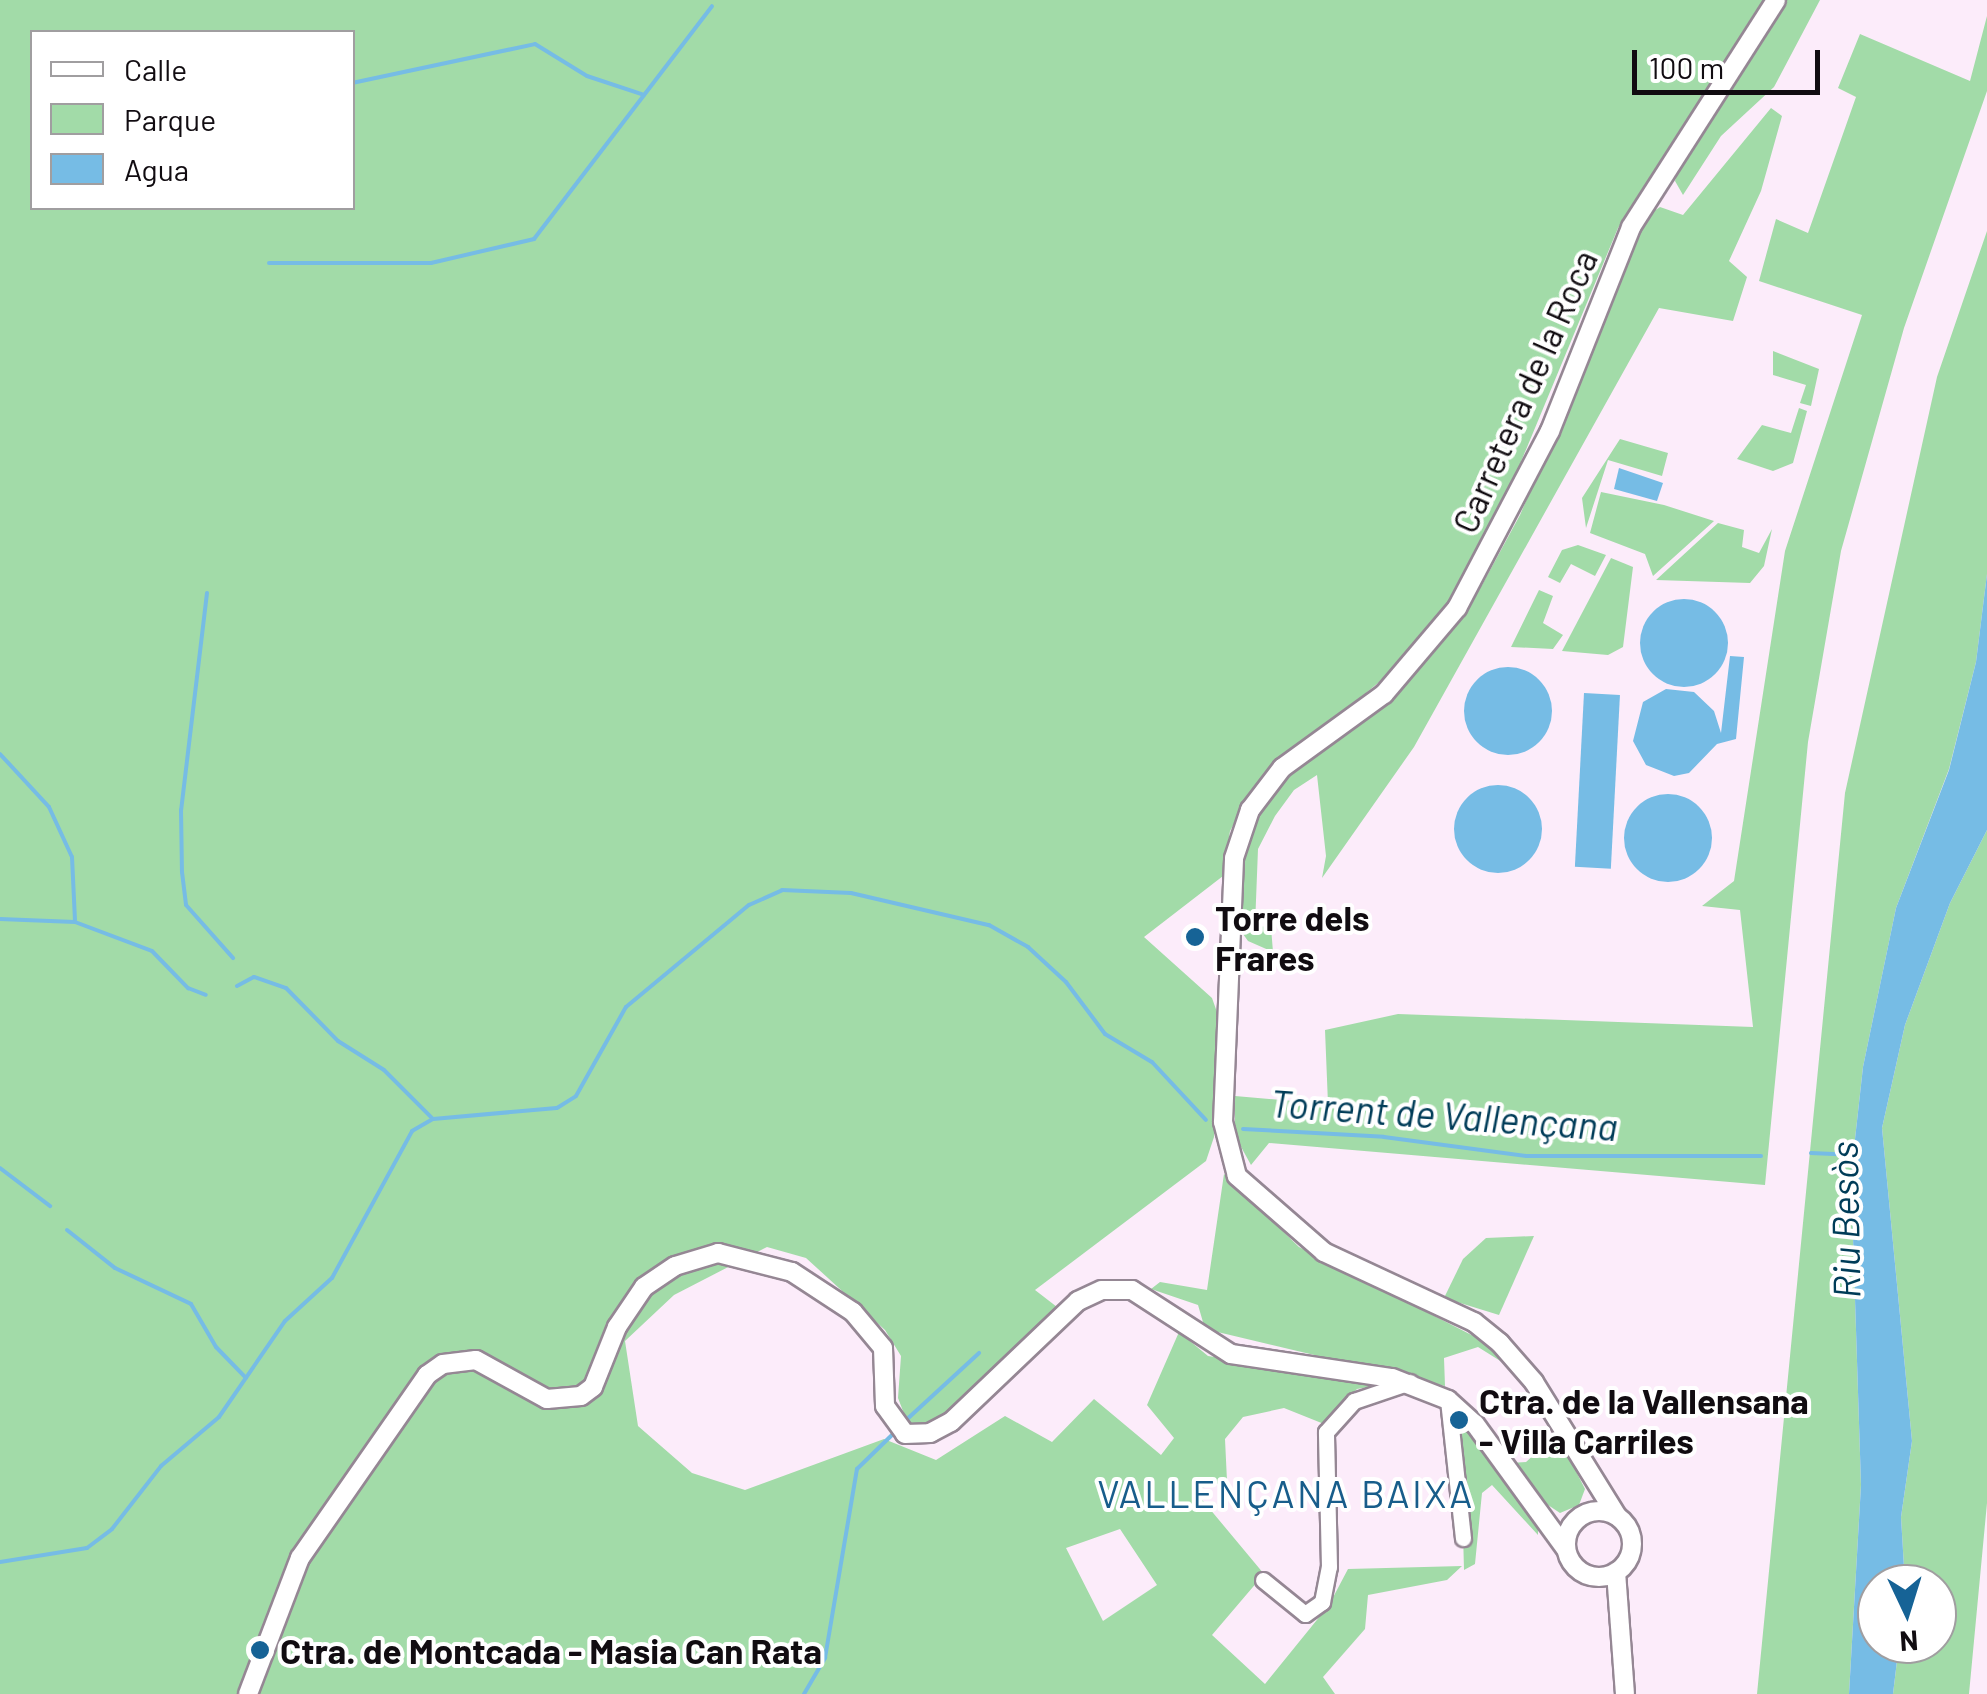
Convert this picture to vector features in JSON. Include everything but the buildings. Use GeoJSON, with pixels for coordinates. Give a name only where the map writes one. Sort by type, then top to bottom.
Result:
{"type":"FeatureCollection","features":[{"type":"Feature","properties":{"kind":"street","name":"Carretera de la Roca"},"geometry":{"type":"LineString","coordinates":[[1596,1484],[1534,1382],[1500,1343],[1474,1322],[1324,1252],[1237,1176],[1223,1122],[1234,858],[1250,810],[1282,768],[1384,694],[1457,608],[1542,448],[1631,227],[1776,0]]}},
{"type":"Feature","properties":{"kind":"street"},"geometry":{"type":"LineString","coordinates":[[248,1694],[300,1558],[428,1375],[444,1364],[476,1360],[547,1399],[581,1396],[600,1374],[632,1302],[675,1266],[718,1253],[741,1255],[828,1291],[883,1348],[885,1406],[894,1426],[916,1436],[951,1422],[1078,1301],[1118,1288],[1147,1296],[1231,1354],[1410,1382],[1448,1400],[1541,1514],[1575,1568],[1595,1577],[1619,1620]]}},
{"type":"Feature","properties":{"kind":"street"},"geometry":{"type":"LineString","coordinates":[[1264,1580],[1306,1614],[1322,1602],[1330,1567],[1326,1432],[1354,1401],[1410,1382]]}},
{"type":"Feature","properties":{"kind":"street"},"geometry":{"type":"LineString","coordinates":[[1448,1400],[1463,1538]]}},
{"type":"Feature","properties":{"kind":"street"},"geometry":{"type":"LineString","coordinates":[[1592,1511],[1596,1484]]}},
{"type":"Feature","properties":{"kind":"street"},"geometry":{"type":"LineString","coordinates":[[1596,1484],[1628,1526],[1632,1548],[1616,1572],[1625,1694]]}},
{"type":"Feature","properties":{"kind":"street"},"geometry":{"type":"LineString","coordinates":[[1565,1548],[1571,1525],[1592,1511],[1617,1516]]}},
{"type":"Feature","properties":{"kind":"street"},"geometry":{"type":"LineString","coordinates":[[1541,1514],[1571,1525]]}},
{"type":"Feature","properties":{"kind":"street"},"geometry":{"type":"LineString","coordinates":[[1595,1577],[1616,1572]]}},
{"type":"Feature","properties":{"kind":"green space"},"geometry":{"type":"Polygon","coordinates":[[[0,0],[1763,0],[1618,228],[1498,517],[1448,607],[1396,668],[1254,786],[1230,831],[1223,876],[1144,937],[1212,998],[1218,1015],[1214,1137],[1206,1161],[1035,1290],[1057,1307],[960,1404],[931,1422],[908,1424],[898,1398],[901,1356],[885,1330],[806,1258],[767,1247],[674,1295],[625,1341],[638,1426],[692,1473],[745,1490],[884,1439],[936,1460],[1005,1416],[1052,1442],[1094,1399],[1161,1455],[1174,1438],[1147,1405],[1179,1332],[1208,1356],[1386,1384],[1357,1389],[1324,1424],[1284,1408],[1243,1417],[1225,1439],[1227,1481],[1194,1490],[1264,1574],[1212,1635],[1265,1684],[1329,1605],[1348,1569],[1462,1566],[1447,1580],[1368,1595],[1365,1629],[1323,1677],[1335,1694],[0,1694],[0,0]],[[1120,1529],[1066,1548],[1103,1621],[1157,1585],[1120,1529]]]}},
{"type":"Feature","properties":{"kind":"green space"},"geometry":{"type":"Polygon","coordinates":[[[1785,0],[1820,0],[1774,87],[1721,136],[1683,195],[1675,181],[1679,164],[1785,0]]]}},
{"type":"Feature","properties":{"kind":"green space"},"geometry":{"type":"Polygon","coordinates":[[[1987,16],[1987,91],[1904,328],[1841,551],[1808,742],[1765,1185],[1269,1143],[1251,1165],[1235,1136],[1235,1096],[1328,1104],[1325,1030],[1398,1014],[1753,1027],[1740,910],[1702,906],[1734,881],[1785,551],[1862,315],[1759,281],[1776,219],[1808,233],[1856,97],[1838,88],[1860,34],[1970,81],[1987,16]]]}},
{"type":"Feature","properties":{"kind":"green space"},"geometry":{"type":"Polygon","coordinates":[[[1771,108],[1782,116],[1761,191],[1729,261],[1747,277],[1733,321],[1659,308],[1414,747],[1322,878],[1326,856],[1317,775],[1294,790],[1275,816],[1258,849],[1255,926],[1271,927],[1273,952],[1248,941],[1238,927],[1239,879],[1244,844],[1263,808],[1289,776],[1375,713],[1432,655],[1482,585],[1520,515],[1648,215],[1660,207],[1683,215],[1771,108]]]}},
{"type":"Feature","properties":{"kind":"green space"},"geometry":{"type":"Polygon","coordinates":[[[1987,231],[1987,574],[1976,662],[1949,769],[1896,908],[1863,1067],[1851,1175],[1861,1485],[1849,1694],[1757,1694],[1845,793],[1937,377],[1987,231]]]}},
{"type":"Feature","properties":{"kind":"green space"},"geometry":{"type":"Polygon","coordinates":[[[1773,351],[1819,369],[1811,406],[1800,403],[1806,385],[1773,375],[1773,351]]]}},
{"type":"Feature","properties":{"kind":"green space"},"geometry":{"type":"Polygon","coordinates":[[[1799,408],[1807,411],[1793,463],[1773,471],[1737,459],[1762,425],[1791,433],[1799,408]]]}},
{"type":"Feature","properties":{"kind":"green space"},"geometry":{"type":"Polygon","coordinates":[[[1620,439],[1668,453],[1662,476],[1608,460],[1586,528],[1582,498],[1620,439]]]}},
{"type":"Feature","properties":{"kind":"green space"},"geometry":{"type":"Polygon","coordinates":[[[1601,492],[1664,505],[1714,521],[1653,576],[1645,554],[1590,533],[1601,492]]]}},
{"type":"Feature","properties":{"kind":"green space"},"geometry":{"type":"Polygon","coordinates":[[[1718,523],[1744,530],[1742,547],[1759,553],[1772,529],[1764,566],[1750,583],[1656,580],[1718,523]]]}},
{"type":"Feature","properties":{"kind":"green space"},"geometry":{"type":"Polygon","coordinates":[[[1578,545],[1606,555],[1595,576],[1571,564],[1560,583],[1548,577],[1562,550],[1578,545]]]}},
{"type":"Feature","properties":{"kind":"green space"},"geometry":{"type":"Polygon","coordinates":[[[1611,558],[1633,567],[1623,647],[1608,655],[1562,651],[1611,558]]]}},
{"type":"Feature","properties":{"kind":"green space"},"geometry":{"type":"Polygon","coordinates":[[[1539,590],[1553,596],[1543,623],[1563,635],[1553,649],[1511,647],[1539,590]]]}},
{"type":"Feature","properties":{"kind":"green space"},"geometry":{"type":"Polygon","coordinates":[[[1987,830],[1987,1503],[1969,1694],[1893,1694],[1897,1664],[1957,1664],[1957,1564],[1904,1564],[1901,1517],[1912,1441],[1882,1128],[1905,1025],[1950,903],[1987,830]]]}},
{"type":"Feature","properties":{"kind":"green space"},"geometry":{"type":"Polygon","coordinates":[[[1224,1174],[1299,1247],[1499,1349],[1502,1362],[1478,1347],[1444,1358],[1445,1386],[1205,1329],[1198,1305],[1151,1289],[1160,1282],[1207,1290],[1224,1174]]]}},
{"type":"Feature","properties":{"kind":"green space"},"geometry":{"type":"Polygon","coordinates":[[[1534,1236],[1499,1315],[1444,1298],[1463,1259],[1486,1238],[1534,1236]]]}},
{"type":"Feature","properties":{"kind":"green space"},"geometry":{"type":"Polygon","coordinates":[[[1460,1421],[1538,1523],[1538,1535],[1492,1485],[1482,1493],[1475,1564],[1464,1570],[1460,1421]]]}},
{"type":"Feature","properties":{"kind":"green space"},"geometry":{"type":"Polygon","coordinates":[[[1557,1434],[1585,1489],[1579,1505],[1560,1513],[1542,1501],[1510,1463],[1526,1462],[1557,1434]]]}},
{"type":"Feature","properties":{"kind":"water"},"geometry":{"type":"Polygon","coordinates":[[[1619,468],[1663,483],[1657,501],[1614,489],[1619,468]]]}},
{"type":"Feature","properties":{"kind":"water"},"geometry":{"type":"Polygon","coordinates":[[[1987,574],[1987,830],[1950,903],[1905,1025],[1882,1128],[1912,1441],[1901,1517],[1904,1564],[1857,1564],[1857,1664],[1897,1664],[1893,1694],[1849,1694],[1861,1485],[1851,1175],[1863,1067],[1896,908],[1949,770],[1976,662],[1987,574]]]}},
{"type":"Feature","properties":{"kind":"water"},"geometry":{"type":"Polygon","coordinates":[[[1684,599],[1715,612],[1728,643],[1715,674],[1684,687],[1653,674],[1640,643],[1653,612],[1684,599]]]}},
{"type":"Feature","properties":{"kind":"water"},"geometry":{"type":"Polygon","coordinates":[[[1730,656],[1744,657],[1736,739],[1717,744],[1689,773],[1674,776],[1646,765],[1633,741],[1643,702],[1666,689],[1694,692],[1714,711],[1721,733],[1730,656]]]}},
{"type":"Feature","properties":{"kind":"water"},"geometry":{"type":"Polygon","coordinates":[[[1508,667],[1539,680],[1552,711],[1539,742],[1508,755],[1477,742],[1464,711],[1477,680],[1508,667]]]}},
{"type":"Feature","properties":{"kind":"water"},"geometry":{"type":"Polygon","coordinates":[[[1584,693],[1620,695],[1611,869],[1575,867],[1584,693]]]}},
{"type":"Feature","properties":{"kind":"water"},"geometry":{"type":"Polygon","coordinates":[[[1498,785],[1529,798],[1542,829],[1529,860],[1498,873],[1467,860],[1454,829],[1467,798],[1498,785]]]}},
{"type":"Feature","properties":{"kind":"water"},"geometry":{"type":"Polygon","coordinates":[[[1668,794],[1699,807],[1712,838],[1699,869],[1668,882],[1637,869],[1624,838],[1637,807],[1668,794]]]}},
{"type":"Feature","properties":{"kind":"waterway"},"geometry":{"type":"LineString","coordinates":[[269,263],[431,263],[534,239],[712,6]]}},
{"type":"Feature","properties":{"kind":"waterway"},"geometry":{"type":"LineString","coordinates":[[355,82],[535,44],[587,76],[644,95]]}},
{"type":"Feature","properties":{"kind":"waterway"},"geometry":{"type":"LineString","coordinates":[[207,593],[181,810],[182,872],[186,905],[233,958]]}},
{"type":"Feature","properties":{"kind":"waterway"},"geometry":{"type":"LineString","coordinates":[[0,754],[49,807],[72,857],[75,920]]}},
{"type":"Feature","properties":{"kind":"waterway","name":"Torrent de Vallençana"},"geometry":{"type":"LineString","coordinates":[[0,1562],[87,1548],[112,1529],[161,1466],[219,1417],[285,1321],[332,1278],[412,1131],[433,1119],[557,1108],[576,1096],[626,1007],[749,905],[782,890],[851,893],[989,925],[1028,947],[1066,982],[1105,1034],[1152,1062],[1206,1120]]}},
{"type":"Feature","properties":{"kind":"waterway"},"geometry":{"type":"LineString","coordinates":[[0,919],[75,922],[152,951],[188,988],[206,995]]}},
{"type":"Feature","properties":{"kind":"waterway"},"geometry":{"type":"LineString","coordinates":[[237,986],[254,977],[286,988],[338,1041],[384,1070],[432,1118]]}},
{"type":"Feature","properties":{"kind":"waterway","name":"Torrent de Vallençana"},"geometry":{"type":"LineString","coordinates":[[1243,1129],[1384,1137],[1527,1156],[1761,1156]]}},
{"type":"Feature","properties":{"kind":"waterway","name":"Torrent de Vallençana"},"geometry":{"type":"LineString","coordinates":[[1811,1153],[1856,1155]]}},
{"type":"Feature","properties":{"kind":"waterway"},"geometry":{"type":"LineString","coordinates":[[0,1168],[50,1206]]}},
{"type":"Feature","properties":{"kind":"waterway"},"geometry":{"type":"LineString","coordinates":[[67,1230],[115,1268],[191,1304],[216,1347],[246,1378]]}},
{"type":"Feature","properties":{"kind":"waterway"},"geometry":{"type":"LineString","coordinates":[[904,1422],[979,1353]]}},
{"type":"Feature","properties":{"kind":"waterway"},"geometry":{"type":"LineString","coordinates":[[804,1694],[825,1658],[857,1469],[894,1433]]}},
{"type":"Feature","properties":{"kind":"place","name":"Torre dels Frares"},"geometry":{"type":"Point","coordinates":[1195,937]}},
{"type":"Feature","properties":{"kind":"place","name":"Ctra. de la Vallensana - Villa Carriles"},"geometry":{"type":"Point","coordinates":[1459,1420]}},
{"type":"Feature","properties":{"kind":"place","name":"Ctra. de Montcada - Masia Can Rata"},"geometry":{"type":"Point","coordinates":[260,1650]}},
{"type":"Feature","properties":{"kind":"district","name":"VALLENÇANA BAIXA"},"geometry":{"type":"Point","coordinates":[1286,1494]}},
{"type":"Feature","properties":{"kind":"water label","name":"Riu Besòs"},"geometry":{"type":"Point","coordinates":[1845,1220]}}]}
